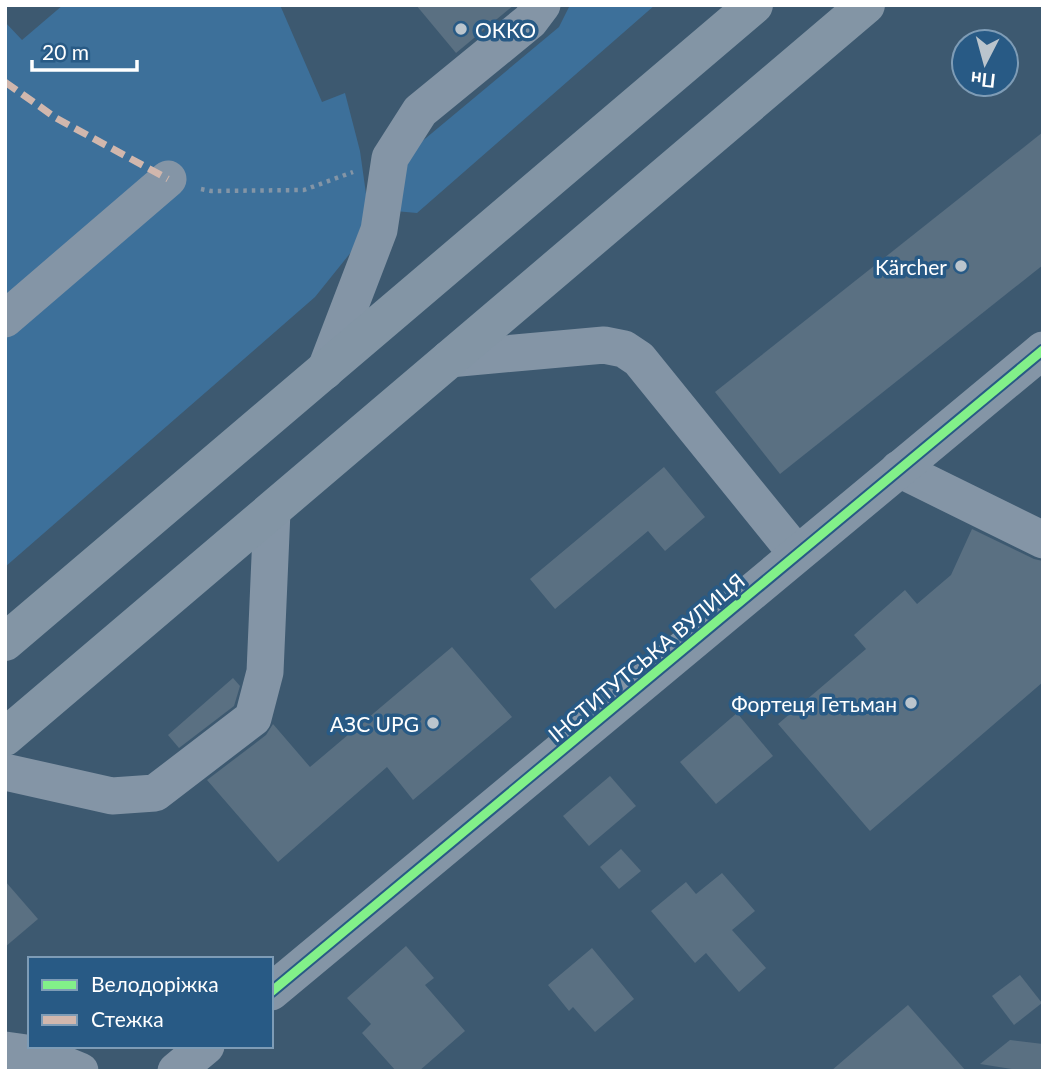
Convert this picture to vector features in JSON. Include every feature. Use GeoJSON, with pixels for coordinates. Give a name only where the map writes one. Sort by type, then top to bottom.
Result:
{"type":"FeatureCollection","features":[{"type":"Feature","properties":{"kind":"highway"},"geometry":{"type":"LineString","coordinates":[[5,642],[754,5]]}},
{"type":"Feature","properties":{"kind":"highway"},"geometry":{"type":"LineString","coordinates":[[5,737],[866,5]]}},
{"type":"Feature","properties":{"kind":"street"},"geometry":{"type":"LineString","coordinates":[[325,371],[379,229],[390,158],[420,111],[530,21],[542,5]]}},
{"type":"Feature","properties":{"kind":"street"},"geometry":{"type":"LineString","coordinates":[[5,319],[168,179]]}},
{"type":"Feature","properties":{"kind":"street"},"geometry":{"type":"LineString","coordinates":[[449,359],[604,345],[624,349],[639,359],[797,554]]}},
{"type":"Feature","properties":{"kind":"street","name":"ІНСТИТУТСЬКА ВУЛИЦЯ"},"geometry":{"type":"LineString","coordinates":[[273,990],[1043,350]]}},
{"type":"Feature","properties":{"kind":"street"},"geometry":{"type":"LineString","coordinates":[[899,468],[1043,540]]}},
{"type":"Feature","properties":{"kind":"street"},"geometry":{"type":"LineString","coordinates":[[5,772],[112,796],[155,793],[253,718],[265,673],[272,511]]}},
{"type":"Feature","properties":{"kind":"street"},"geometry":{"type":"LineString","coordinates":[[176,1071],[204,1048]]}},
{"type":"Feature","properties":{"kind":"street"},"geometry":{"type":"LineString","coordinates":[[5,1050],[41,1055],[80,1071]]}},
{"type":"Feature","properties":{"kind":"path"},"geometry":{"type":"LineString","coordinates":[[168,179],[211,191],[304,190],[390,158]]}},
{"type":"Feature","properties":{"kind":"shaded area"},"geometry":{"type":"Polygon","coordinates":[[[63,5],[280,5],[322,102],[345,93],[360,151],[368,208],[352,251],[315,297],[5,567],[5,22],[22,40],[63,5]]]}},
{"type":"Feature","properties":{"kind":"shaded area"},"geometry":{"type":"Polygon","coordinates":[[[570,5],[655,5],[417,213],[395,211],[408,159],[420,143],[559,27],[570,5]]]}},
{"type":"Feature","properties":{"kind":"building","name":"ОККО"},"geometry":{"type":"Polygon","coordinates":[[[416,5],[514,5],[456,53],[416,5]]]}},
{"type":"Feature","properties":{"kind":"building"},"geometry":{"type":"Polygon","coordinates":[[[1043,132],[1043,265],[780,474],[715,392],[1043,132]]]}},
{"type":"Feature","properties":{"kind":"building"},"geometry":{"type":"Polygon","coordinates":[[[664,467],[705,517],[665,551],[648,531],[555,609],[530,579],[664,467]]]}},
{"type":"Feature","properties":{"kind":"building","name":"Фортеця Гетьман"},"geometry":{"type":"Polygon","coordinates":[[[972,529],[1043,561],[1043,682],[870,831],[778,724],[866,649],[854,635],[905,590],[917,604],[951,575],[972,529]]]}},
{"type":"Feature","properties":{"kind":"building"},"geometry":{"type":"Polygon","coordinates":[[[452,647],[512,717],[413,800],[387,767],[278,862],[207,780],[266,735],[273,724],[310,767],[452,647]]]}},
{"type":"Feature","properties":{"kind":"building"},"geometry":{"type":"Polygon","coordinates":[[[233,678],[240,686],[234,706],[179,748],[168,735],[233,678]]]}},
{"type":"Feature","properties":{"kind":"building"},"geometry":{"type":"Polygon","coordinates":[[[737,713],[773,756],[716,804],[680,762],[737,713]]]}},
{"type":"Feature","properties":{"kind":"building"},"geometry":{"type":"Polygon","coordinates":[[[610,776],[636,806],[589,846],[563,816],[610,776]]]}},
{"type":"Feature","properties":{"kind":"building"},"geometry":{"type":"Polygon","coordinates":[[[621,849],[641,871],[619,889],[600,867],[621,849]]]}},
{"type":"Feature","properties":{"kind":"building"},"geometry":{"type":"Polygon","coordinates":[[[722,873],[755,911],[732,930],[766,968],[739,992],[706,953],[695,963],[651,911],[686,882],[696,894],[722,873]]]}},
{"type":"Feature","properties":{"kind":"building"},"geometry":{"type":"Polygon","coordinates":[[[5,881],[38,919],[5,947],[5,881]]]}},
{"type":"Feature","properties":{"kind":"building"},"geometry":{"type":"Polygon","coordinates":[[[406,946],[434,978],[425,985],[465,1031],[419,1071],[396,1071],[362,1033],[371,1024],[347,998],[406,946]]]}},
{"type":"Feature","properties":{"kind":"building"},"geometry":{"type":"Polygon","coordinates":[[[592,948],[634,999],[595,1032],[573,1007],[569,1011],[548,985],[592,948]]]}},
{"type":"Feature","properties":{"kind":"building"},"geometry":{"type":"Polygon","coordinates":[[[1020,975],[1042,1003],[1014,1025],[992,996],[1020,975]]]}},
{"type":"Feature","properties":{"kind":"building"},"geometry":{"type":"Polygon","coordinates":[[[908,1005],[966,1071],[831,1071],[868,1039],[908,1005]]]}},
{"type":"Feature","properties":{"kind":"building"},"geometry":{"type":"Polygon","coordinates":[[[1010,1040],[1043,1044],[1043,1071],[980,1064],[1010,1040]]]}},
{"type":"Feature","properties":{"kind":"marked path"},"geometry":{"type":"LineString","coordinates":[[5,82],[56,118],[168,179]]}},
{"type":"Feature","properties":{"kind":"cycle path"},"geometry":{"type":"LineString","coordinates":[[273,990],[1043,350]]}},
{"type":"Feature","properties":{"kind":"place","name":"ОККО"},"geometry":{"type":"Point","coordinates":[461,29]}},
{"type":"Feature","properties":{"kind":"place","name":"Kärcher"},"geometry":{"type":"Point","coordinates":[961,266]}},
{"type":"Feature","properties":{"kind":"place","name":"Фортеця Гетьман"},"geometry":{"type":"Point","coordinates":[911,703]}},
{"type":"Feature","properties":{"kind":"place","name":"АЗС UPG"},"geometry":{"type":"Point","coordinates":[433,723]}}]}
